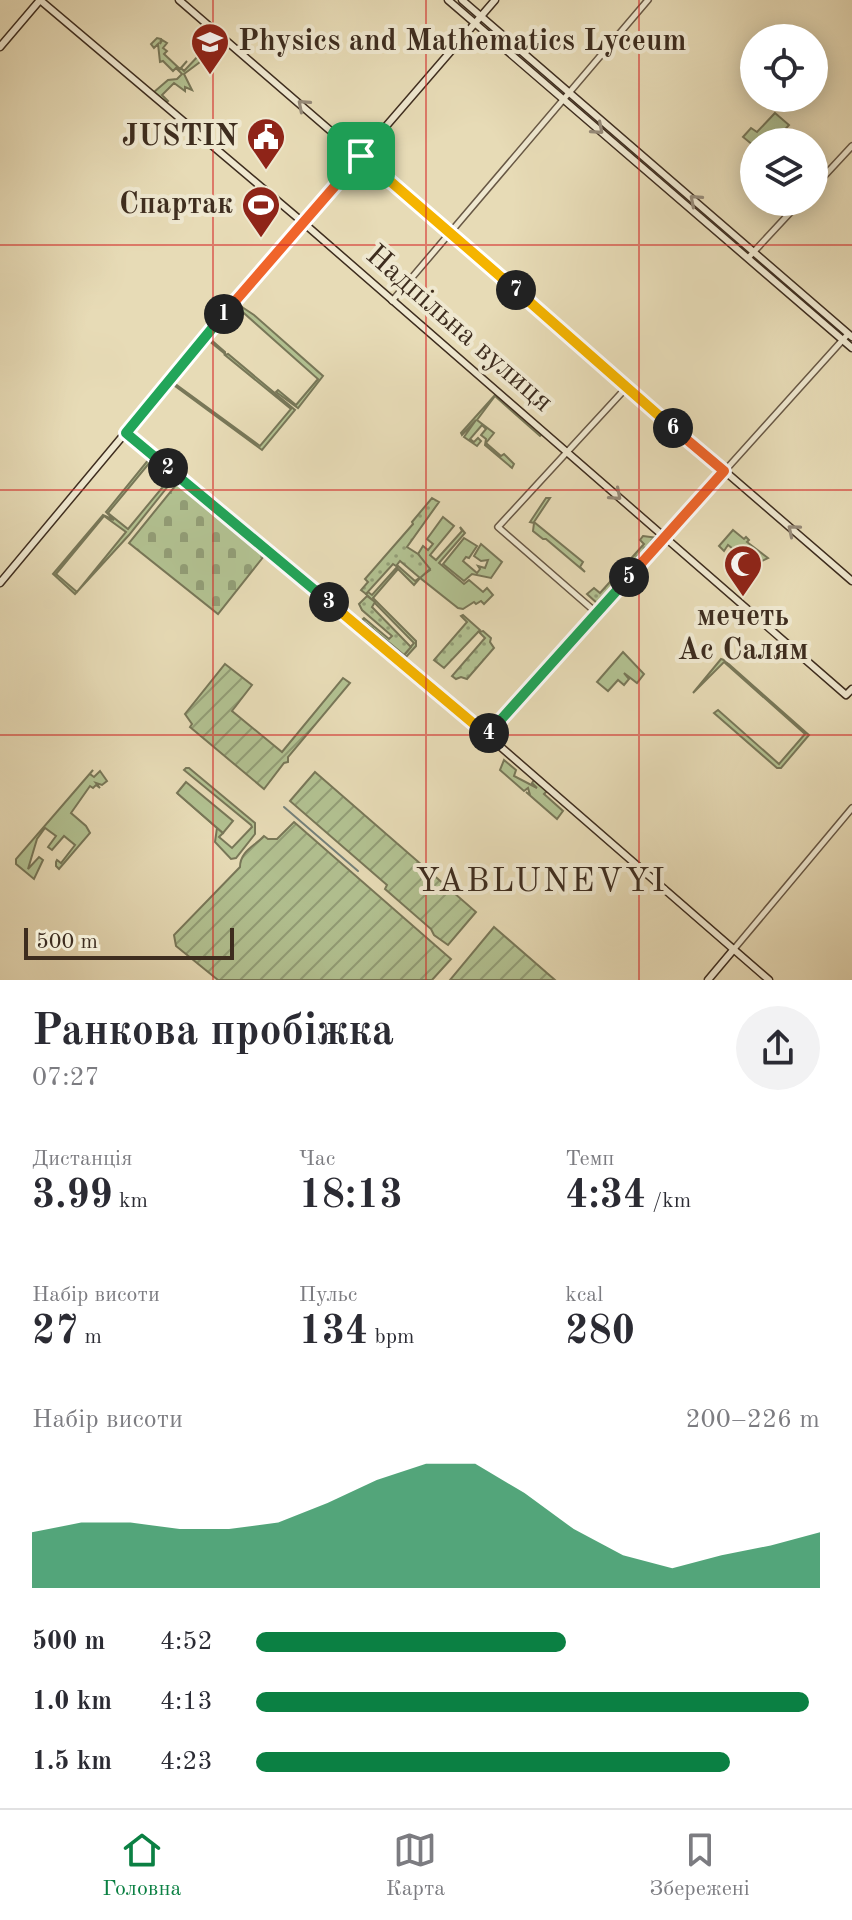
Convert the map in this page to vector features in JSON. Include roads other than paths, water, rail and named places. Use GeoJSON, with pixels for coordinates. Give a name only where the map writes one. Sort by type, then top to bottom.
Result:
{"type":"FeatureCollection","features":[{"type":"Feature","properties":{"kind":"main road"},"geometry":{"type":"LineString","coordinates":[[0,47],[40,0]]}},
{"type":"Feature","properties":{"kind":"main road","name":"Надпільна вулиця"},"geometry":{"type":"LineString","coordinates":[[40,0],[849,692]]}},
{"type":"Feature","properties":{"kind":"main road"},"geometry":{"type":"LineString","coordinates":[[179,0],[852,581]]}},
{"type":"Feature","properties":{"kind":"main road"},"geometry":{"type":"LineString","coordinates":[[448,0],[852,348]]}},
{"type":"Feature","properties":{"kind":"main road"},"geometry":{"type":"LineString","coordinates":[[462,0],[850,335]]}},
{"type":"Feature","properties":{"kind":"main road"},"geometry":{"type":"LineString","coordinates":[[0,583],[495,0]]}},
{"type":"Feature","properties":{"kind":"main road"},"geometry":{"type":"LineString","coordinates":[[126,433],[487,735],[769,980]]}},
{"type":"Feature","properties":{"kind":"main road"},"geometry":{"type":"LineString","coordinates":[[708,980],[734,949]]}},
{"type":"Feature","properties":{"kind":"street"},"geometry":{"type":"LineString","coordinates":[[392,301],[648,0]]}},
{"type":"Feature","properties":{"kind":"street"},"geometry":{"type":"LineString","coordinates":[[828,172],[852,146]]}},
{"type":"Feature","properties":{"kind":"street"},"geometry":{"type":"LineString","coordinates":[[748,258],[787,216]]}},
{"type":"Feature","properties":{"kind":"street"},"geometry":{"type":"LineString","coordinates":[[487,735],[842,340],[850,335]]}},
{"type":"Feature","properties":{"kind":"street"},"geometry":{"type":"LineString","coordinates":[[591,608],[498,527],[626,388]]}},
{"type":"Feature","properties":{"kind":"street"},"geometry":{"type":"LineString","coordinates":[[734,949],[852,808]]}},
{"type":"Feature","properties":{"kind":"waterway"},"geometry":{"type":"LineString","coordinates":[[284,807],[358,871]]}},
{"type":"Feature","properties":{"kind":"place","name":"Physics and Mathematics Lyceum"},"geometry":{"type":"Point","coordinates":[210,76]}},
{"type":"Feature","properties":{"kind":"place","name":"JUSTIN"},"geometry":{"type":"Point","coordinates":[266,171]}},
{"type":"Feature","properties":{"kind":"place","name":"Спартак"},"geometry":{"type":"Point","coordinates":[261,239]}},
{"type":"Feature","properties":{"kind":"place","name":"мечеть Ас Салям"},"geometry":{"type":"Point","coordinates":[743,598]}},
{"type":"Feature","properties":{"kind":"district","name":"YABLUNEVYI"},"geometry":{"type":"Point","coordinates":[541,882]}}]}
